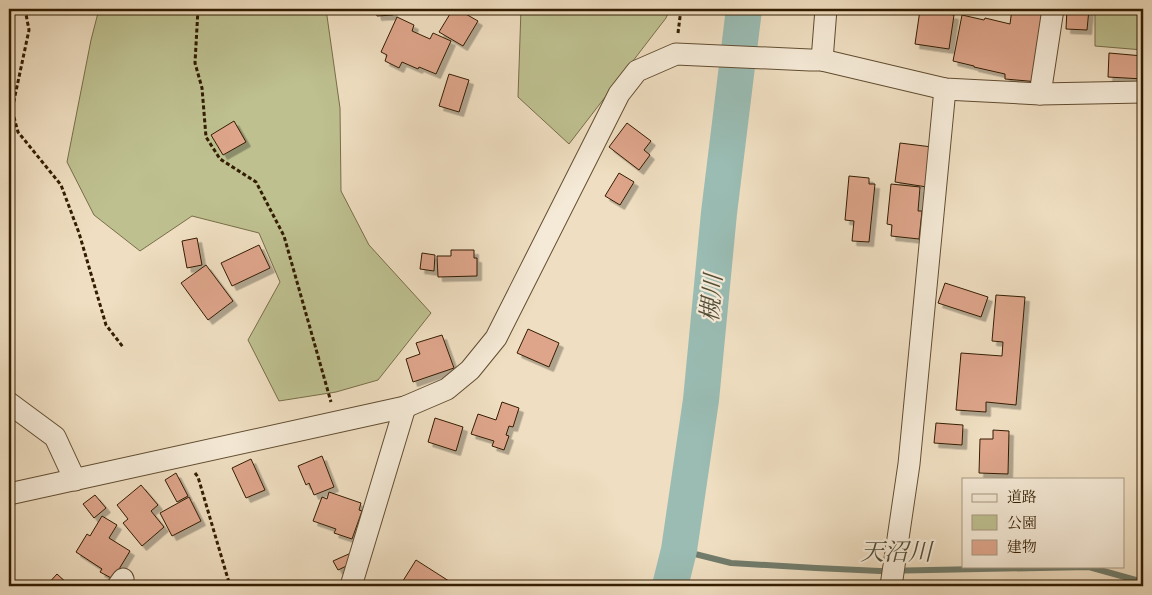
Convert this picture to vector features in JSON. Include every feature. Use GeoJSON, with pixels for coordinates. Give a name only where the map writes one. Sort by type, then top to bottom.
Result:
{"type":"FeatureCollection","features":[{"type":"Feature","properties":{"kind":"street"},"geometry":{"type":"LineString","coordinates":[[816,60],[826,9]]}},
{"type":"Feature","properties":{"kind":"street"},"geometry":{"type":"LineString","coordinates":[[1040,94],[1053,9]]}},
{"type":"Feature","properties":{"kind":"street"},"geometry":{"type":"LineString","coordinates":[[9,494],[405,407],[447,389],[470,370],[496,338],[619,94],[637,71],[676,54],[816,60],[945,89],[1040,94],[1143,92]]}},
{"type":"Feature","properties":{"kind":"street"},"geometry":{"type":"LineString","coordinates":[[891,586],[909,464],[945,89]]}},
{"type":"Feature","properties":{"kind":"street"},"geometry":{"type":"LineString","coordinates":[[9,403],[55,437],[75,480]]}},
{"type":"Feature","properties":{"kind":"street"},"geometry":{"type":"LineString","coordinates":[[351,586],[405,407]]}},
{"type":"Feature","properties":{"kind":"path"},"geometry":{"type":"LineString","coordinates":[[25,9],[29,30],[12,110],[18,132],[62,185],[106,325],[123,347]]}},
{"type":"Feature","properties":{"kind":"path"},"geometry":{"type":"LineString","coordinates":[[198,9],[195,63],[202,88],[206,137],[220,159],[256,182],[284,236],[337,422]]}},
{"type":"Feature","properties":{"kind":"path"},"geometry":{"type":"LineString","coordinates":[[181,455],[198,477],[230,586]]}},
{"type":"Feature","properties":{"kind":"green space"},"geometry":{"type":"Polygon","coordinates":[[[99,9],[326,9],[340,108],[341,191],[369,245],[431,313],[378,380],[336,392],[279,401],[248,340],[280,282],[259,233],[192,216],[140,251],[94,215],[67,162],[99,9]]]}},
{"type":"Feature","properties":{"kind":"green space"},"geometry":{"type":"Polygon","coordinates":[[[521,9],[670,9],[666,18],[569,144],[518,97],[521,9]]]}},
{"type":"Feature","properties":{"kind":"green space"},"geometry":{"type":"Polygon","coordinates":[[[1095,9],[1143,9],[1143,50],[1095,46],[1095,9]]]}},
{"type":"Feature","properties":{"kind":"building"},"geometry":{"type":"Polygon","coordinates":[[[376,9],[392,9],[393,15],[377,16],[376,9]]]}},
{"type":"Feature","properties":{"kind":"building"},"geometry":{"type":"Polygon","coordinates":[[[453,9],[457,9],[478,21],[463,46],[439,32],[453,9]]]}},
{"type":"Feature","properties":{"kind":"building"},"geometry":{"type":"Polygon","coordinates":[[[1012,9],[1046,9],[1039,82],[1005,79],[1005,74],[953,61],[962,15],[1010,24],[1012,9]]]}},
{"type":"Feature","properties":{"kind":"building"},"geometry":{"type":"Polygon","coordinates":[[[1067,9],[1089,9],[1087,30],[1066,29],[1067,9]]]}},
{"type":"Feature","properties":{"kind":"building"},"geometry":{"type":"Polygon","coordinates":[[[920,10],[954,15],[949,49],[915,44],[920,10]]]}},
{"type":"Feature","properties":{"kind":"building"},"geometry":{"type":"Polygon","coordinates":[[[397,17],[414,25],[412,31],[430,39],[433,33],[451,41],[436,74],[402,62],[399,68],[385,61],[387,55],[381,52],[397,17]]]}},
{"type":"Feature","properties":{"kind":"building"},"geometry":{"type":"Polygon","coordinates":[[[1109,53],[1143,56],[1143,79],[1108,77],[1109,53]]]}},
{"type":"Feature","properties":{"kind":"building"},"geometry":{"type":"Polygon","coordinates":[[[449,74],[469,80],[459,112],[439,106],[449,74]]]}},
{"type":"Feature","properties":{"kind":"building"},"geometry":{"type":"Polygon","coordinates":[[[234,121],[246,142],[223,155],[211,135],[234,121]]]}},
{"type":"Feature","properties":{"kind":"building"},"geometry":{"type":"Polygon","coordinates":[[[627,123],[651,141],[644,150],[650,155],[639,170],[609,147],[627,123]]]}},
{"type":"Feature","properties":{"kind":"building"},"geometry":{"type":"Polygon","coordinates":[[[900,143],[932,147],[927,187],[895,182],[900,143]]]}},
{"type":"Feature","properties":{"kind":"building"},"geometry":{"type":"Polygon","coordinates":[[[619,173],[634,182],[620,205],[605,196],[619,173]]]}},
{"type":"Feature","properties":{"kind":"building"},"geometry":{"type":"Polygon","coordinates":[[[849,176],[869,178],[869,184],[875,184],[869,242],[852,241],[854,221],[845,220],[849,176]]]}},
{"type":"Feature","properties":{"kind":"building"},"geometry":{"type":"Polygon","coordinates":[[[891,184],[920,187],[918,211],[922,211],[919,239],[891,236],[892,225],[887,224],[891,184]]]}},
{"type":"Feature","properties":{"kind":"building"},"geometry":{"type":"Polygon","coordinates":[[[197,238],[202,265],[187,268],[182,241],[197,238]]]}},
{"type":"Feature","properties":{"kind":"building"},"geometry":{"type":"Polygon","coordinates":[[[259,245],[270,268],[232,286],[221,263],[259,245]]]}},
{"type":"Feature","properties":{"kind":"building"},"geometry":{"type":"Polygon","coordinates":[[[451,250],[474,250],[474,258],[477,258],[477,276],[438,277],[437,256],[451,256],[451,250]]]}},
{"type":"Feature","properties":{"kind":"building"},"geometry":{"type":"Polygon","coordinates":[[[422,253],[435,255],[434,271],[420,269],[422,253]]]}},
{"type":"Feature","properties":{"kind":"building"},"geometry":{"type":"Polygon","coordinates":[[[206,265],[233,301],[208,320],[181,283],[206,265]]]}},
{"type":"Feature","properties":{"kind":"building"},"geometry":{"type":"Polygon","coordinates":[[[945,283],[988,297],[981,317],[938,303],[945,283]]]}},
{"type":"Feature","properties":{"kind":"building"},"geometry":{"type":"Polygon","coordinates":[[[996,295],[1025,297],[1016,405],[986,402],[986,412],[956,410],[961,353],[1002,356],[1003,342],[992,341],[996,295]]]}},
{"type":"Feature","properties":{"kind":"building"},"geometry":{"type":"Polygon","coordinates":[[[528,329],[559,343],[549,367],[517,353],[528,329]]]}},
{"type":"Feature","properties":{"kind":"building"},"geometry":{"type":"Polygon","coordinates":[[[442,335],[454,368],[413,382],[406,359],[420,354],[416,343],[442,335]]]}},
{"type":"Feature","properties":{"kind":"building"},"geometry":{"type":"Polygon","coordinates":[[[502,402],[519,408],[513,427],[509,426],[506,435],[509,436],[504,450],[492,446],[494,441],[471,434],[478,414],[496,420],[502,402]]]}},
{"type":"Feature","properties":{"kind":"building"},"geometry":{"type":"Polygon","coordinates":[[[435,418],[463,427],[456,451],[428,442],[435,418]]]}},
{"type":"Feature","properties":{"kind":"building"},"geometry":{"type":"Polygon","coordinates":[[[936,423],[963,425],[962,445],[934,443],[936,423]]]}},
{"type":"Feature","properties":{"kind":"building"},"geometry":{"type":"Polygon","coordinates":[[[993,430],[1009,431],[1008,474],[979,473],[980,439],[993,439],[993,430]]]}},
{"type":"Feature","properties":{"kind":"building"},"geometry":{"type":"Polygon","coordinates":[[[322,456],[334,487],[314,495],[309,483],[306,485],[298,466],[322,456]]]}},
{"type":"Feature","properties":{"kind":"building"},"geometry":{"type":"Polygon","coordinates":[[[251,459],[265,490],[246,498],[232,468],[251,459]]]}},
{"type":"Feature","properties":{"kind":"building"},"geometry":{"type":"Polygon","coordinates":[[[176,473],[188,496],[177,502],[165,480],[176,473]]]}},
{"type":"Feature","properties":{"kind":"building"},"geometry":{"type":"Polygon","coordinates":[[[141,485],[158,505],[151,511],[164,527],[142,546],[123,523],[128,519],[117,505],[141,485]]]}},
{"type":"Feature","properties":{"kind":"building"},"geometry":{"type":"Polygon","coordinates":[[[329,492],[361,503],[359,510],[362,511],[352,539],[334,533],[336,529],[313,521],[322,497],[327,499],[329,492]]]}},
{"type":"Feature","properties":{"kind":"building"},"geometry":{"type":"Polygon","coordinates":[[[95,495],[106,508],[94,518],[83,504],[95,495]]]}},
{"type":"Feature","properties":{"kind":"building"},"geometry":{"type":"Polygon","coordinates":[[[189,497],[201,521],[172,536],[160,513],[189,497]]]}},
{"type":"Feature","properties":{"kind":"building"},"geometry":{"type":"Polygon","coordinates":[[[102,516],[117,525],[109,538],[130,551],[113,579],[100,572],[102,569],[76,552],[87,534],[90,536],[102,516]]]}},
{"type":"Feature","properties":{"kind":"building"},"geometry":{"type":"Polygon","coordinates":[[[351,553],[355,562],[338,570],[333,561],[351,553]]]}},
{"type":"Feature","properties":{"kind":"building"},"geometry":{"type":"Polygon","coordinates":[[[416,560],[452,583],[449,586],[405,586],[401,584],[416,560]]]}},
{"type":"Feature","properties":{"kind":"building"},"geometry":{"type":"Polygon","coordinates":[[[57,574],[70,586],[46,586],[57,574]]]}},
{"type":"Feature","properties":{"kind":"waterway","name":"槻川"},"geometry":{"type":"LineString","coordinates":[[670,586],[679,550],[701,400],[719,213],[744,9]]}},
{"type":"Feature","properties":{"kind":"waterway","name":"天沼川"},"geometry":{"type":"LineString","coordinates":[[679,550],[731,563],[816,568],[880,571],[1037,568]]}},
{"type":"Feature","properties":{"kind":"waterway","name":"天沼川"},"geometry":{"type":"LineString","coordinates":[[1093,568],[1143,582]]}}]}
